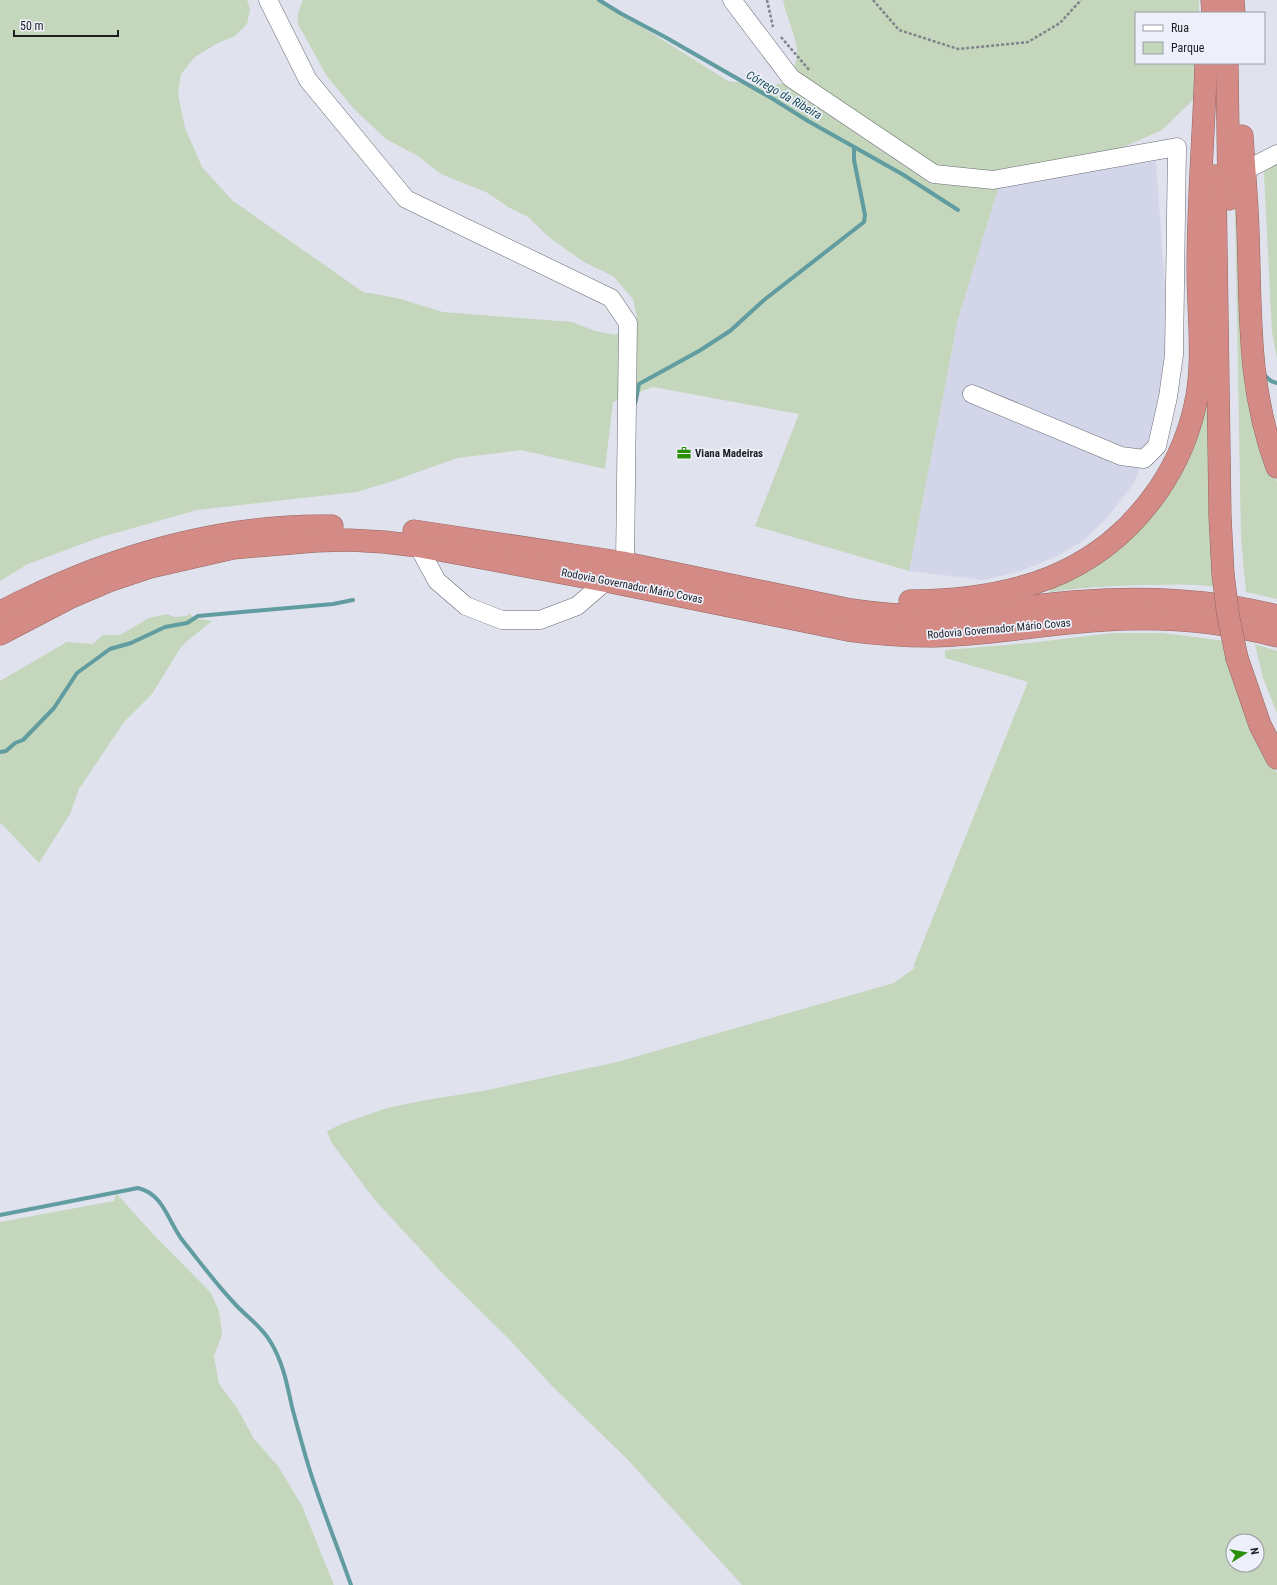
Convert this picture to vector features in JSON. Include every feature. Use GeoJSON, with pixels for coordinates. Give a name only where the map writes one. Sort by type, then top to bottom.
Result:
{"type":"FeatureCollection","features":[{"type":"Feature","properties":{"kind":"highway"},"geometry":{"type":"LineString","coordinates":[[1208,0],[1208,12]]}},
{"type":"Feature","properties":{"kind":"highway"},"geometry":{"type":"LineString","coordinates":[[1212,0],[1213,12]]}},
{"type":"Feature","properties":{"kind":"highway"},"geometry":{"type":"LineString","coordinates":[[1226,0],[1226,12]]}},
{"type":"Feature","properties":{"kind":"highway"},"geometry":{"type":"LineString","coordinates":[[1233,0],[1234,12]]}},
{"type":"Feature","properties":{"kind":"highway"},"geometry":{"type":"LineString","coordinates":[[693,578],[805,594],[895,601],[958,599],[1008,591],[1057,575],[1085,561],[1117,538],[1142,512],[1164,482],[1180,451],[1192,418],[1197,396],[1200,374],[1198,269],[1206,64]]}},
{"type":"Feature","properties":{"kind":"highway"},"geometry":{"type":"LineString","coordinates":[[1214,64],[1220,516],[1229,573]]}},
{"type":"Feature","properties":{"kind":"highway"},"geometry":{"type":"LineString","coordinates":[[1227,64],[1233,523],[1229,573],[1228,615],[1243,657],[1260,725],[1277,758]]}},
{"type":"Feature","properties":{"kind":"highway"},"geometry":{"type":"LineString","coordinates":[[1237,64],[1248,230],[1249,314],[1254,378],[1266,434],[1277,467]]}},
{"type":"Feature","properties":{"kind":"highway","name":"Rodovia Governador Mário Covas"},"geometry":{"type":"LineString","coordinates":[[0,613],[63,582],[107,565],[146,553],[192,541],[282,527],[318,526],[387,527],[625,563],[851,610],[900,615],[960,614],[1072,602],[1140,599],[1196,601],[1252,610],[1277,616]]}},
{"type":"Feature","properties":{"kind":"highway","name":"Rodovia Governador Mário Covas"},"geometry":{"type":"LineString","coordinates":[[0,634],[69,598],[112,580],[150,567],[233,548],[301,542],[349,540],[418,546],[606,581],[848,630],[877,634],[906,636],[961,634],[1073,622],[1140,619],[1194,621],[1248,629],[1277,636]]}},
{"type":"Feature","properties":{"kind":"highway"},"geometry":{"type":"LineString","coordinates":[[1243,657],[1277,729]]}},
{"type":"Feature","properties":{"kind":"street"},"geometry":{"type":"LineString","coordinates":[[268,0],[308,80],[406,199],[611,298],[628,323],[625,563]]}},
{"type":"Feature","properties":{"kind":"street"},"geometry":{"type":"LineString","coordinates":[[732,0],[791,78],[934,174],[993,180],[1177,147],[1174,355],[1168,397],[1157,446],[1144,459]]}},
{"type":"Feature","properties":{"kind":"street"},"geometry":{"type":"LineString","coordinates":[[1244,171],[1277,154]]}},
{"type":"Feature","properties":{"kind":"street"},"geometry":{"type":"LineString","coordinates":[[972,394],[1120,456],[1144,459],[1172,467]]}},
{"type":"Feature","properties":{"kind":"street"},"geometry":{"type":"LineString","coordinates":[[418,546],[437,580],[466,606],[502,620],[540,620],[577,606],[606,581]]}},
{"type":"Feature","properties":{"kind":"path"},"geometry":{"type":"LineString","coordinates":[[767,0],[773,26],[815,76]]}},
{"type":"Feature","properties":{"kind":"path"},"geometry":{"type":"LineString","coordinates":[[873,0],[900,30],[958,49],[1028,42],[1060,23],[1081,0]]}},
{"type":"Feature","properties":{"kind":"shaded area"},"geometry":{"type":"Polygon","coordinates":[[[1156,161],[1167,317],[1165,361],[1157,428],[1134,483],[1107,518],[1082,542],[1057,556],[1021,571],[984,580],[909,571],[958,319],[999,186],[1156,161]]]}},
{"type":"Feature","properties":{"kind":"green space"},"geometry":{"type":"Polygon","coordinates":[[[0,0],[247,0],[250,9],[247,24],[235,36],[216,44],[195,57],[181,74],[178,94],[185,128],[202,167],[233,201],[363,292],[397,298],[443,312],[572,322],[595,331],[615,335],[630,329],[637,317],[633,299],[613,276],[584,262],[550,238],[528,217],[508,207],[488,193],[441,174],[418,156],[386,139],[354,109],[326,75],[298,24],[298,13],[303,0],[599,0],[728,81],[768,86],[784,83],[796,61],[797,54],[795,39],[783,0],[1199,0],[1199,12],[1135,12],[1135,64],[1200,64],[1201,88],[1190,103],[1162,130],[1119,149],[999,186],[958,319],[909,571],[755,526],[799,414],[653,387],[613,402],[605,469],[521,450],[457,458],[393,481],[356,492],[197,510],[101,537],[28,564],[0,581],[0,0]]]}},
{"type":"Feature","properties":{"kind":"green space"},"geometry":{"type":"Polygon","coordinates":[[[1263,155],[1277,164],[1277,359],[1272,332],[1263,155]]]}},
{"type":"Feature","properties":{"kind":"green space"},"geometry":{"type":"Polygon","coordinates":[[[1235,209],[1240,209],[1268,457],[1277,482],[1277,599],[1246,592],[1241,537],[1235,209]]]}},
{"type":"Feature","properties":{"kind":"green space"},"geometry":{"type":"Polygon","coordinates":[[[1207,386],[1217,587],[1186,584],[1129,585],[1050,592],[1049,585],[1120,543],[1207,386]]]}},
{"type":"Feature","properties":{"kind":"green space"},"geometry":{"type":"Polygon","coordinates":[[[189,613],[194,618],[212,621],[186,642],[179,650],[152,694],[124,722],[79,789],[70,814],[39,863],[1,823],[0,824],[0,681],[67,642],[93,644],[103,635],[120,635],[149,618],[167,614],[174,617],[187,616],[189,613]]]}},
{"type":"Feature","properties":{"kind":"green space"},"geometry":{"type":"Polygon","coordinates":[[[1113,633],[1162,633],[1226,641],[1268,757],[1277,773],[1277,1585],[742,1585],[628,1460],[552,1386],[509,1339],[444,1275],[374,1199],[331,1142],[327,1131],[344,1123],[387,1108],[483,1091],[617,1062],[894,983],[916,967],[913,967],[1028,682],[945,658],[945,650],[1029,643],[1113,633]]]}},
{"type":"Feature","properties":{"kind":"green space"},"geometry":{"type":"Polygon","coordinates":[[[1255,644],[1277,651],[1277,713],[1263,678],[1255,644]]]}},
{"type":"Feature","properties":{"kind":"green space"},"geometry":{"type":"Polygon","coordinates":[[[116,1193],[153,1234],[211,1293],[219,1311],[222,1335],[214,1356],[219,1384],[237,1408],[254,1439],[278,1466],[302,1506],[334,1585],[0,1585],[0,1222],[114,1201],[116,1193]]]}},
{"type":"Feature","properties":{"kind":"waterway","name":"Córrego da Ribeira"},"geometry":{"type":"LineString","coordinates":[[599,0],[902,174],[958,210]]}},
{"type":"Feature","properties":{"kind":"waterway"},"geometry":{"type":"LineString","coordinates":[[634,406],[639,384],[699,351],[730,331],[764,300],[864,222],[865,215],[854,160],[854,147]]}},
{"type":"Feature","properties":{"kind":"waterway","name":"Córrego da Ribeira"},"geometry":{"type":"LineString","coordinates":[[1263,374],[1271,381],[1277,383]]}},
{"type":"Feature","properties":{"kind":"waterway"},"geometry":{"type":"LineString","coordinates":[[0,752],[6,751],[15,743],[23,740],[54,708],[77,673],[110,649],[131,643],[165,627],[187,623],[198,616],[333,604],[353,600]]}},
{"type":"Feature","properties":{"kind":"waterway"},"geometry":{"type":"LineString","coordinates":[[0,1215],[138,1188],[147,1191],[160,1202],[183,1241],[228,1296],[263,1331],[278,1357],[284,1373],[303,1449],[311,1474],[351,1585]]}},
{"type":"Feature","properties":{"kind":"place","name":"Viana Madeiras"},"geometry":{"type":"Point","coordinates":[684,453]}}]}
